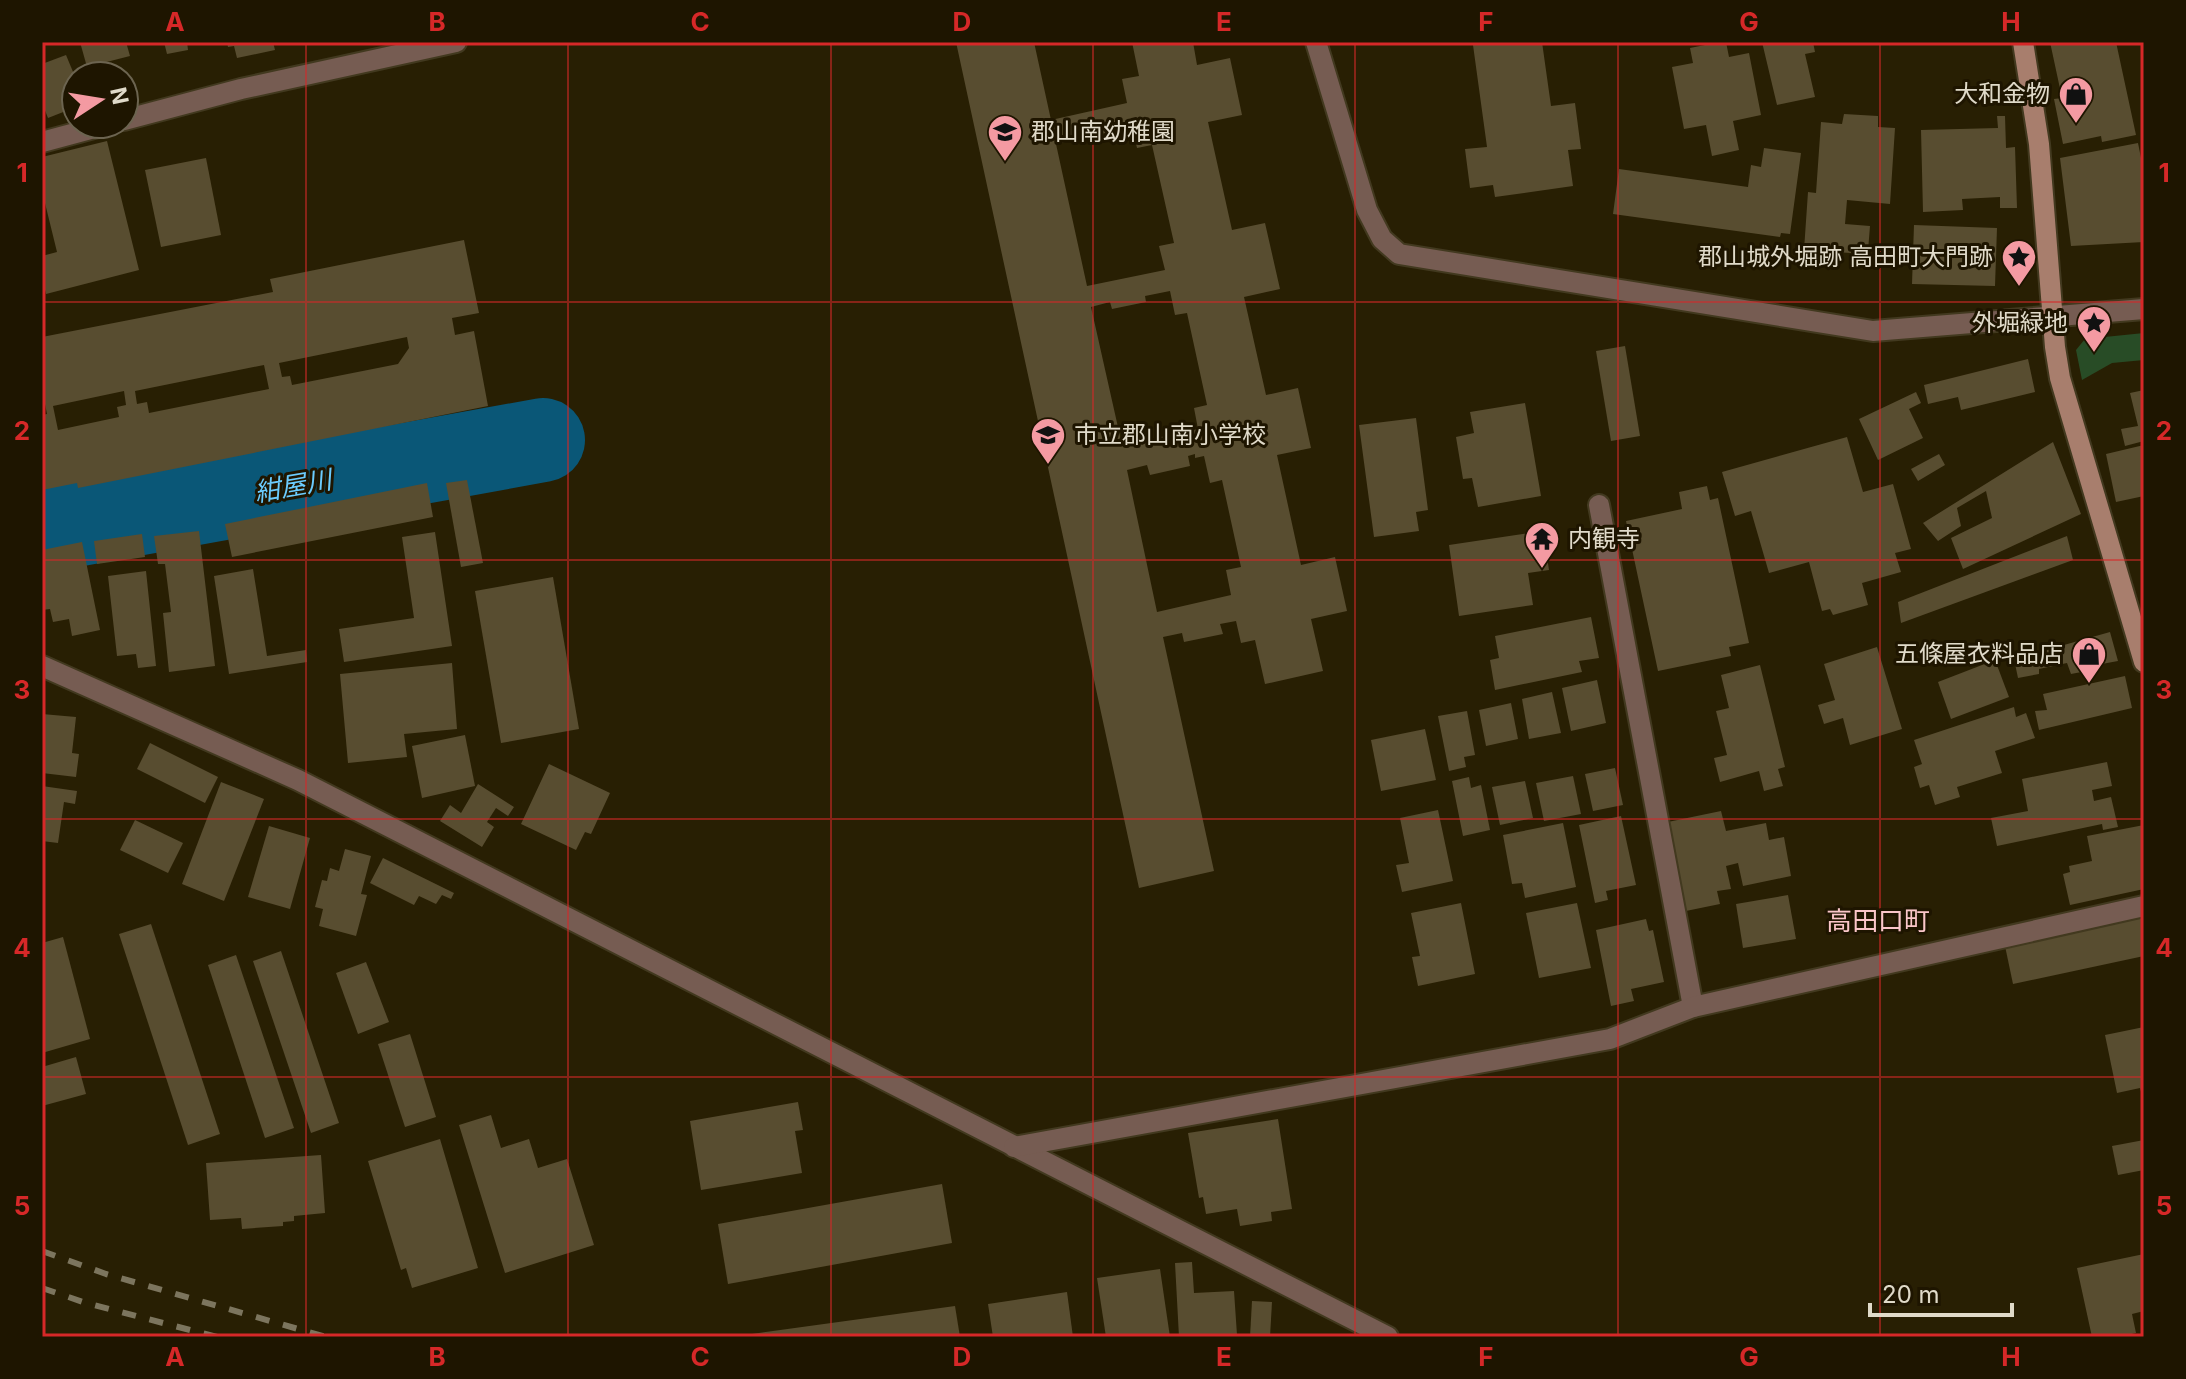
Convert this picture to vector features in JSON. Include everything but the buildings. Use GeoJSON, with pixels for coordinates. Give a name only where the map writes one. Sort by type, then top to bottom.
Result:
{"type":"FeatureCollection","features":[{"type":"Feature","properties":{"kind":"main road"},"geometry":{"type":"LineString","coordinates":[[2023,42],[2039,144],[2060,378],[2144,662]]}},
{"type":"Feature","properties":{"kind":"street"},"geometry":{"type":"LineString","coordinates":[[140,116],[241,89],[456,42]]}},
{"type":"Feature","properties":{"kind":"street"},"geometry":{"type":"LineString","coordinates":[[1316,42],[1367,210],[1382,239],[1399,254],[1873,331],[2144,309]]}},
{"type":"Feature","properties":{"kind":"street"},"geometry":{"type":"LineString","coordinates":[[1599,505],[1693,1007]]}},
{"type":"Feature","properties":{"kind":"street"},"geometry":{"type":"LineString","coordinates":[[42,666],[298,780],[1388,1337]]}},
{"type":"Feature","properties":{"kind":"street"},"geometry":{"type":"LineString","coordinates":[[1014,1147],[1610,1039],[1693,1007],[2144,906]]}},
{"type":"Feature","properties":{"kind":"green space"},"geometry":{"type":"Polygon","coordinates":[[[2144,333],[2144,360],[2112,363],[2082,380],[2076,350],[2085,339],[2144,333]]]}},
{"type":"Feature","properties":{"kind":"waterway","name":"紺屋川"},"geometry":{"type":"LineString","coordinates":[[42,531],[543,440]]}},
{"type":"Feature","properties":{"kind":"railway"},"geometry":{"type":"LineString","coordinates":[[42,1251],[106,1274],[326,1337]]}},
{"type":"Feature","properties":{"kind":"railway"},"geometry":{"type":"LineString","coordinates":[[42,1288],[86,1303],[217,1337]]}},
{"type":"Feature","properties":{"kind":"place","name":"大和金物"},"geometry":{"type":"Point","coordinates":[2076,125]}},
{"type":"Feature","properties":{"kind":"place","name":"郡山南幼稚園"},"geometry":{"type":"Point","coordinates":[1005,163]}},
{"type":"Feature","properties":{"kind":"place","name":"郡山城外堀跡 高田町大門跡"},"geometry":{"type":"Point","coordinates":[2019,288]}},
{"type":"Feature","properties":{"kind":"place","name":"外堀緑地"},"geometry":{"type":"Point","coordinates":[2094,354]}},
{"type":"Feature","properties":{"kind":"place","name":"市立郡山南小学校"},"geometry":{"type":"Point","coordinates":[1048,466]}},
{"type":"Feature","properties":{"kind":"place","name":"内観寺"},"geometry":{"type":"Point","coordinates":[1542,570]}},
{"type":"Feature","properties":{"kind":"place","name":"五條屋衣料品店"},"geometry":{"type":"Point","coordinates":[2089,685]}},
{"type":"Feature","properties":{"kind":"district","name":"高田口町"},"geometry":{"type":"Point","coordinates":[1878,921]}}]}
